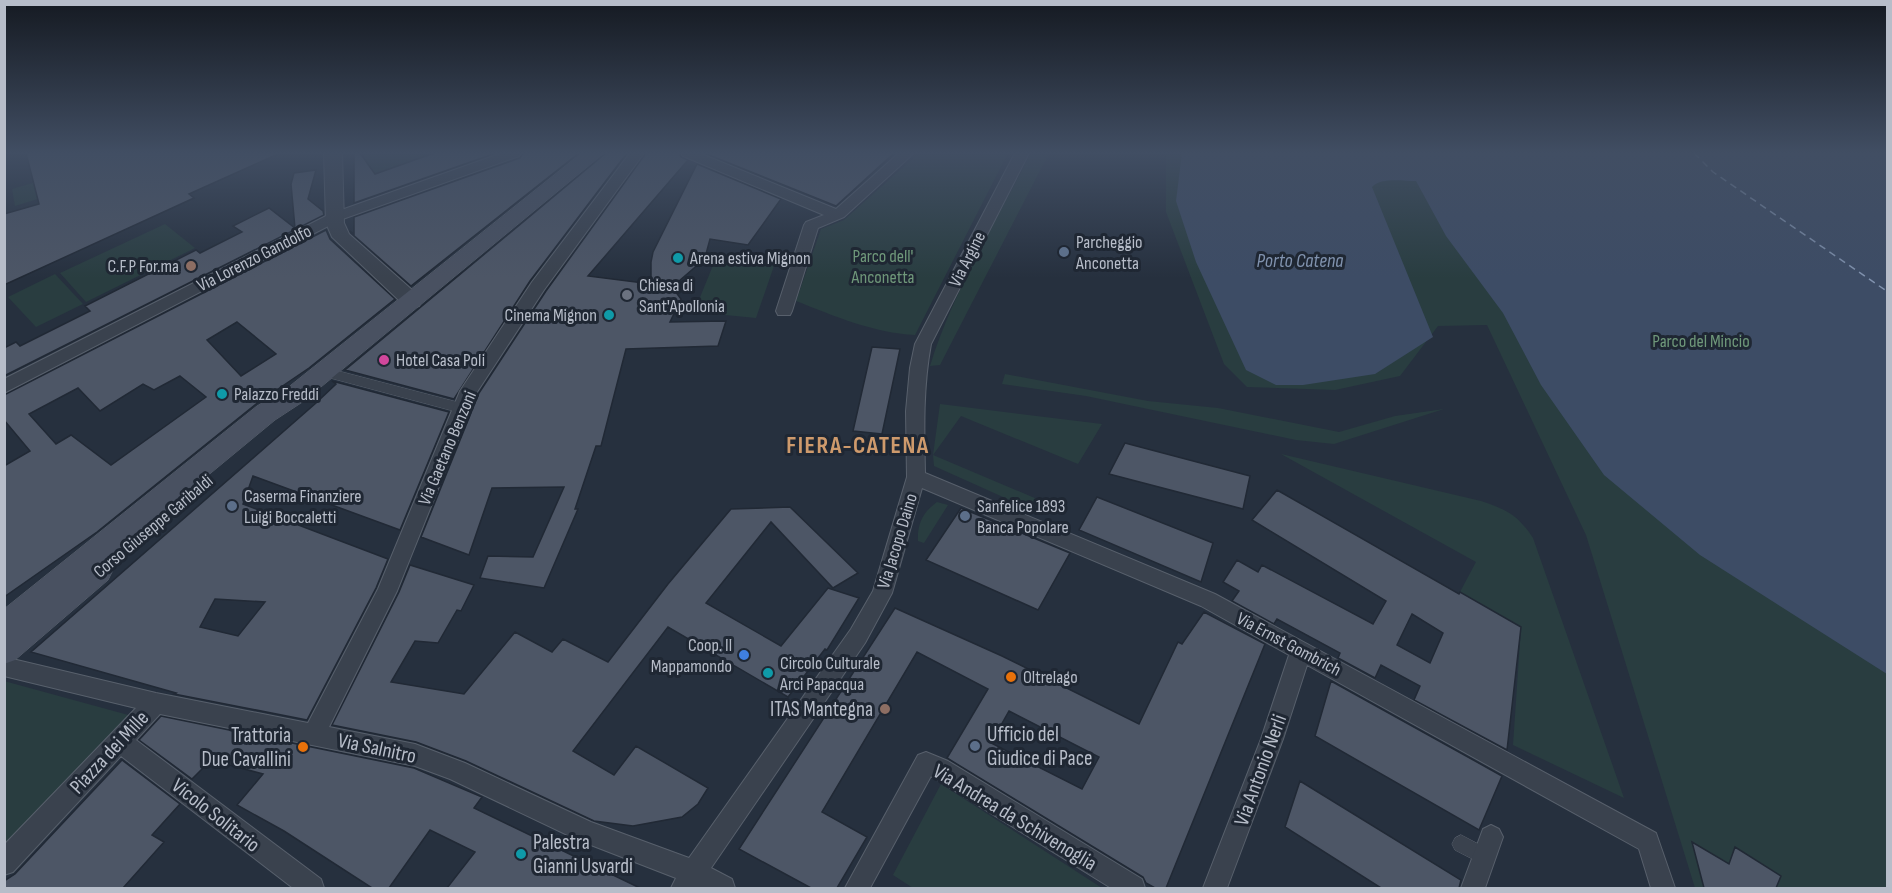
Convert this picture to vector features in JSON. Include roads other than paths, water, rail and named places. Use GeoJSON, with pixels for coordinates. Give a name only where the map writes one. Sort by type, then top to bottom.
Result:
{"type":"FeatureCollection","features":[{"type":"Feature","properties":{"kind":"main road","name":"Corso Giuseppe Garibaldi"},"geometry":{"type":"LineString","coordinates":[[4,627],[266,413],[295,395],[543,195]]}},
{"type":"Feature","properties":{"kind":"main road","name":"Corso Giuseppe Garibaldi"},"geometry":{"type":"LineString","coordinates":[[4,651],[279,418],[295,395]]}},
{"type":"Feature","properties":{"kind":"street"},"geometry":{"type":"LineString","coordinates":[[334,195],[335,223],[341,237],[412,301]]}},
{"type":"Feature","properties":{"kind":"street","name":"Via Lorenzo Gandolfo"},"geometry":{"type":"LineString","coordinates":[[4,387],[335,216],[396,195]]}},
{"type":"Feature","properties":{"kind":"street","name":"Via Gaetano Benzoni"},"geometry":{"type":"LineString","coordinates":[[314,735],[387,591],[469,391],[538,286],[607,195]]}},
{"type":"Feature","properties":{"kind":"street"},"geometry":{"type":"LineString","coordinates":[[789,195],[836,214]]}},
{"type":"Feature","properties":{"kind":"street"},"geometry":{"type":"LineString","coordinates":[[784,311],[811,225],[836,214],[858,195]]}},
{"type":"Feature","properties":{"kind":"street","name":"Via Argine"},"geometry":{"type":"LineString","coordinates":[[918,368],[924,344],[1001,195]]}},
{"type":"Feature","properties":{"kind":"street","name":"Via Jacopo Daino"},"geometry":{"type":"LineString","coordinates":[[688,880],[867,619],[885,583],[916,477],[915,411],[918,368]]}},
{"type":"Feature","properties":{"kind":"street"},"geometry":{"type":"LineString","coordinates":[[324,372],[461,408]]}},
{"type":"Feature","properties":{"kind":"street","name":"Via Ernst Gombrich"},"geometry":{"type":"LineString","coordinates":[[916,477],[1209,600],[1648,841],[1662,888]]}},
{"type":"Feature","properties":{"kind":"street","name":"Via Antonio Nerli"},"geometry":{"type":"LineString","coordinates":[[1215,888],[1272,739],[1301,651]]}},
{"type":"Feature","properties":{"kind":"street","name":"Piazza dei Mille"},"geometry":{"type":"LineString","coordinates":[[4,666],[156,703],[4,863]]}},
{"type":"Feature","properties":{"kind":"street","name":"Via Salnitro"},"geometry":{"type":"LineString","coordinates":[[156,703],[415,755],[457,771],[688,880],[723,888]]}},
{"type":"Feature","properties":{"kind":"street","name":"Vicolo Solitario"},"geometry":{"type":"LineString","coordinates":[[120,741],[312,888]]}},
{"type":"Feature","properties":{"kind":"street","name":"Via Andrea da Schivenoglia"},"geometry":{"type":"LineString","coordinates":[[857,888],[926,763],[940,769],[1133,888]]}},
{"type":"Feature","properties":{"kind":"street"},"geometry":{"type":"LineString","coordinates":[[1461,844],[1488,846],[1473,888]]}},
{"type":"Feature","properties":{"kind":"water","name":"Porto Catena"},"geometry":{"type":"Polygon","coordinates":[[[1177,195],[1375,195],[1433,337],[1375,374],[1303,385],[1276,385],[1246,370],[1196,262],[1176,201],[1177,195]]]}},
{"type":"Feature","properties":{"kind":"water"},"geometry":{"type":"Polygon","coordinates":[[[1423,195],[1887,195],[1887,674],[1700,555],[1604,475],[1541,385],[1503,313],[1446,236],[1423,195]]]}},
{"type":"Feature","properties":{"kind":"place","name":"Parcheggio Anconetta"},"geometry":{"type":"Point","coordinates":[1064,252]}},
{"type":"Feature","properties":{"kind":"place","name":"Arena estiva Mignon"},"geometry":{"type":"Point","coordinates":[678,258]}},
{"type":"Feature","properties":{"kind":"place","name":"C.F.P For.ma"},"geometry":{"type":"Point","coordinates":[191,266]}},
{"type":"Feature","properties":{"kind":"place","name":"Chiesa di Sant'Apollonia"},"geometry":{"type":"Point","coordinates":[627,295]}},
{"type":"Feature","properties":{"kind":"place","name":"Cinema Mignon"},"geometry":{"type":"Point","coordinates":[609,315]}},
{"type":"Feature","properties":{"kind":"place","name":"Hotel Casa Poli"},"geometry":{"type":"Point","coordinates":[384,360]}},
{"type":"Feature","properties":{"kind":"place","name":"Palazzo Freddi"},"geometry":{"type":"Point","coordinates":[222,394]}},
{"type":"Feature","properties":{"kind":"place","name":"Caserma Finanziere Luigi Boccaletti"},"geometry":{"type":"Point","coordinates":[232,506]}},
{"type":"Feature","properties":{"kind":"place","name":"Sanfelice 1893 Banca Popolare"},"geometry":{"type":"Point","coordinates":[965,516]}},
{"type":"Feature","properties":{"kind":"place","name":"Coop. Il Mappamondo"},"geometry":{"type":"Point","coordinates":[744,655]}},
{"type":"Feature","properties":{"kind":"place","name":"Circolo Culturale Arci Papacqua"},"geometry":{"type":"Point","coordinates":[768,673]}},
{"type":"Feature","properties":{"kind":"place","name":"Oltrelago"},"geometry":{"type":"Point","coordinates":[1011,677]}},
{"type":"Feature","properties":{"kind":"place","name":"ITAS Mantegna"},"geometry":{"type":"Point","coordinates":[885,709]}},
{"type":"Feature","properties":{"kind":"place","name":"Ufficio del Giudice di Pace"},"geometry":{"type":"Point","coordinates":[975,746]}},
{"type":"Feature","properties":{"kind":"place","name":"Trattoria Due Cavallini"},"geometry":{"type":"Point","coordinates":[303,747]}},
{"type":"Feature","properties":{"kind":"place","name":"Palestra Gianni Usvardi"},"geometry":{"type":"Point","coordinates":[521,854]}},
{"type":"Feature","properties":{"kind":"district","name":"FIERA-CATENA"},"geometry":{"type":"Point","coordinates":[858,445]}},
{"type":"Feature","properties":{"kind":"park label","name":"Parco dell' Anconetta"},"geometry":{"type":"Point","coordinates":[883,266]}},
{"type":"Feature","properties":{"kind":"park label","name":"Parco del Mincio"},"geometry":{"type":"Point","coordinates":[1701,341]}}]}
